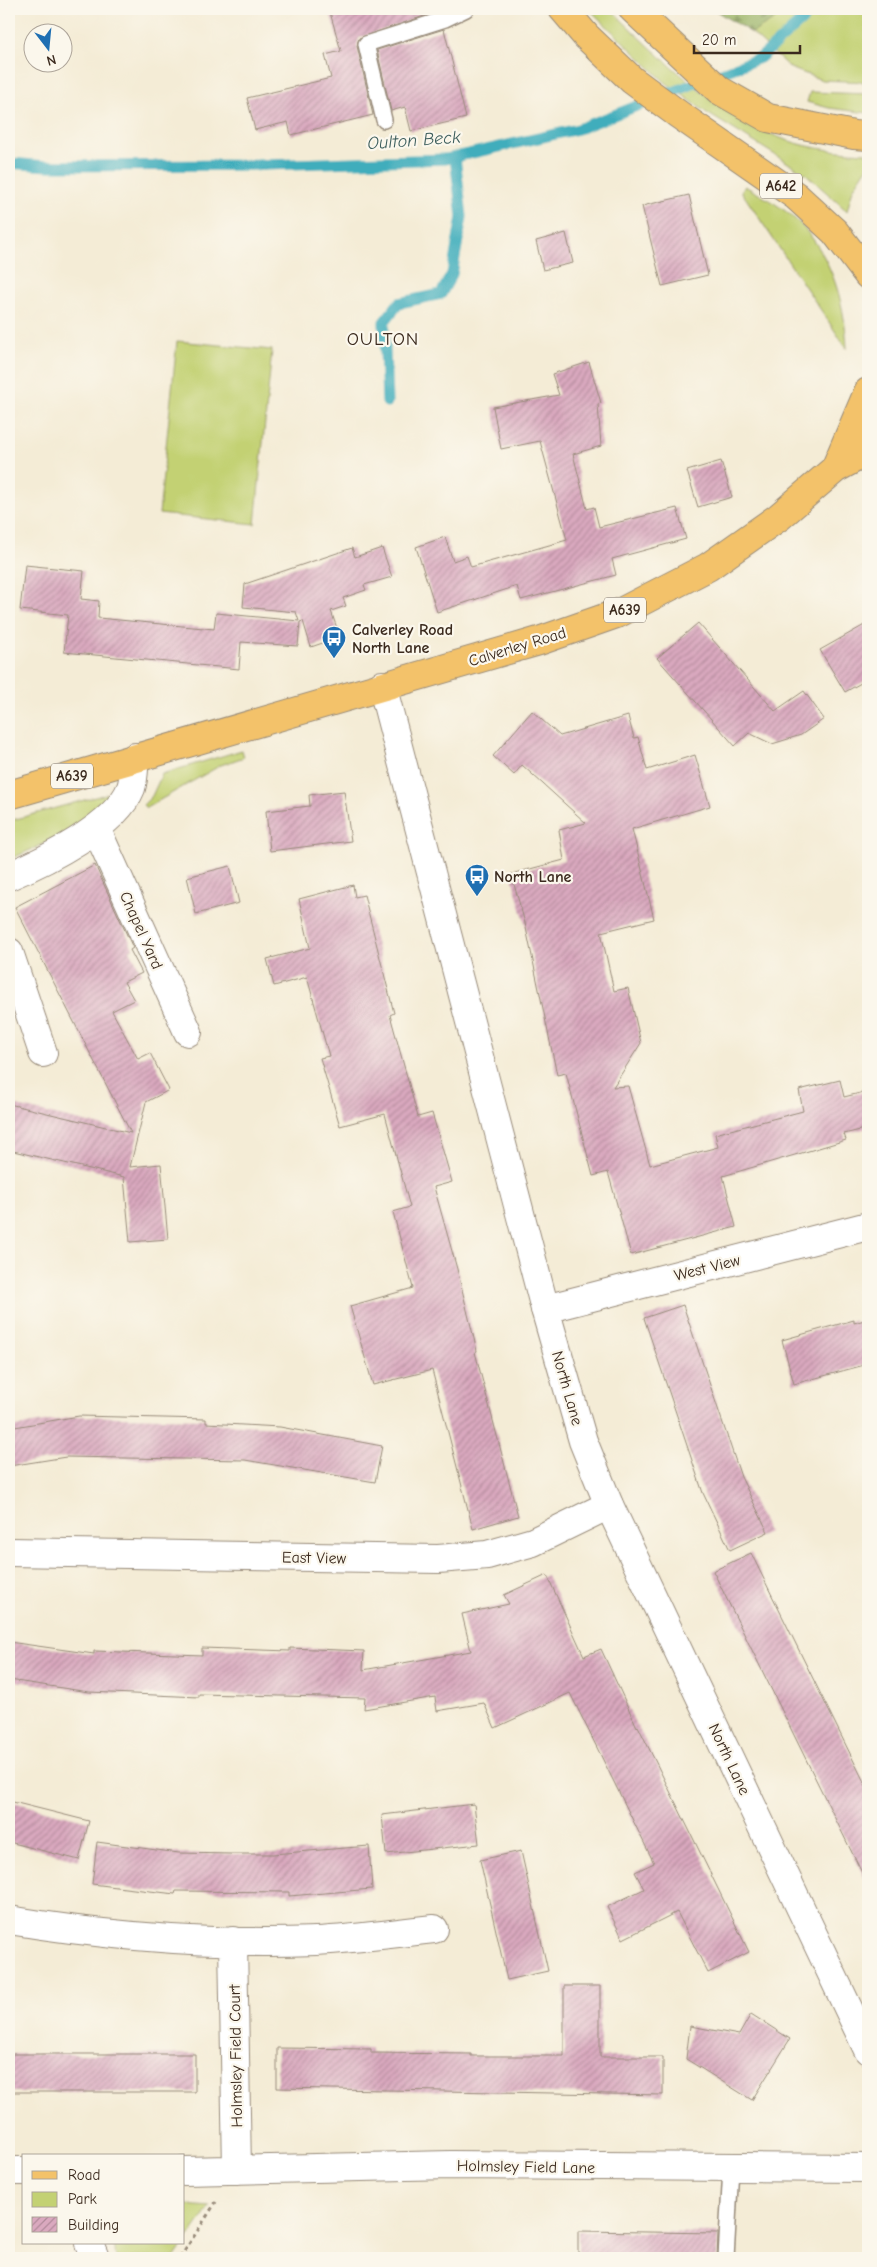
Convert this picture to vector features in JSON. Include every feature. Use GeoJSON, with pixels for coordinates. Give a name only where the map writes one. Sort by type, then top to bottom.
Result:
{"type":"FeatureCollection","features":[{"type":"Feature","properties":{"kind":"main road","name":"A642"},"geometry":{"type":"LineString","coordinates":[[563,9],[586,36],[632,80],[796,196],[835,232],[868,276]]}},
{"type":"Feature","properties":{"kind":"main road"},"geometry":{"type":"LineString","coordinates":[[634,9],[718,90],[768,118],[868,136]]}},
{"type":"Feature","properties":{"kind":"main road","name":"Calverley Road"},"geometry":{"type":"LineString","coordinates":[[835,469],[868,392]]}},
{"type":"Feature","properties":{"kind":"main road","name":"Calverley Road"},"geometry":{"type":"LineString","coordinates":[[9,795],[382,685],[539,641],[619,613],[708,567],[779,518],[835,469],[868,451]]}},
{"type":"Feature","properties":{"kind":"street","name":"North Lane"},"geometry":{"type":"LineString","coordinates":[[382,685],[545,1309],[583,1441],[609,1504],[868,2050]]}},
{"type":"Feature","properties":{"kind":"street"},"geometry":{"type":"LineString","coordinates":[[9,876],[38,864],[96,828],[120,807],[132,787],[135,758]]}},
{"type":"Feature","properties":{"kind":"street","name":"Chapel Yard"},"geometry":{"type":"LineString","coordinates":[[96,828],[188,1032]]}},
{"type":"Feature","properties":{"kind":"street"},"geometry":{"type":"LineString","coordinates":[[9,952],[43,1053]]}},
{"type":"Feature","properties":{"kind":"street","name":"West View"},"geometry":{"type":"LineString","coordinates":[[545,1309],[868,1226]]}},
{"type":"Feature","properties":{"kind":"street","name":"East View"},"geometry":{"type":"LineString","coordinates":[[9,1552],[428,1558],[487,1555],[533,1542],[609,1504]]}},
{"type":"Feature","properties":{"kind":"street"},"geometry":{"type":"LineString","coordinates":[[9,1920],[83,1933],[200,1942],[317,1941],[434,1929]]}},
{"type":"Feature","properties":{"kind":"street","name":"Holmsley Field Court"},"geometry":{"type":"LineString","coordinates":[[233,1941],[237,2170]]}},
{"type":"Feature","properties":{"kind":"street","name":"Holmsley Field Lane"},"geometry":{"type":"LineString","coordinates":[[185,2171],[451,2165],[868,2168]]}},
{"type":"Feature","properties":{"kind":"street"},"geometry":{"type":"LineString","coordinates":[[9,2171],[22,2171]]}},
{"type":"Feature","properties":{"kind":"street"},"geometry":{"type":"LineString","coordinates":[[89,2244],[95,2258]]}},
{"type":"Feature","properties":{"kind":"lane"},"geometry":{"type":"LineString","coordinates":[[384,120],[366,44],[445,19],[464,9]]}},
{"type":"Feature","properties":{"kind":"lane"},"geometry":{"type":"LineString","coordinates":[[726,2258],[731,2168]]}},
{"type":"Feature","properties":{"kind":"path"},"geometry":{"type":"LineString","coordinates":[[180,2258],[237,2170]]}},
{"type":"Feature","properties":{"kind":"green space"},"geometry":{"type":"Polygon","coordinates":[[[589,9],[610,9],[670,65],[714,101],[761,130],[806,146],[868,153],[868,166],[853,189],[847,211],[806,174],[707,113],[665,82],[589,9]]]}},
{"type":"Feature","properties":{"kind":"green space"},"geometry":{"type":"Polygon","coordinates":[[[714,9],[868,9],[868,82],[822,80],[790,68],[752,33],[714,9]]]}},
{"type":"Feature","properties":{"kind":"green space"},"geometry":{"type":"Polygon","coordinates":[[[731,9],[791,9],[752,33],[719,13],[731,9]]]}},
{"type":"Feature","properties":{"kind":"green space"},"geometry":{"type":"Polygon","coordinates":[[[810,92],[868,94],[868,113],[829,108],[807,102],[810,92]]]}},
{"type":"Feature","properties":{"kind":"green space"},"geometry":{"type":"Polygon","coordinates":[[[745,186],[784,210],[799,223],[823,255],[838,291],[846,330],[847,349],[741,191],[745,186]]]}},
{"type":"Feature","properties":{"kind":"green space"},"geometry":{"type":"Polygon","coordinates":[[[177,341],[272,350],[255,524],[159,514],[177,341]]]}},
{"type":"Feature","properties":{"kind":"green space"},"geometry":{"type":"Polygon","coordinates":[[[242,750],[244,757],[221,765],[146,808],[143,805],[152,796],[162,774],[242,750]]]}},
{"type":"Feature","properties":{"kind":"green space"},"geometry":{"type":"Polygon","coordinates":[[[106,794],[110,795],[110,801],[62,836],[10,859],[9,821],[106,794]]]}},
{"type":"Feature","properties":{"kind":"green space"},"geometry":{"type":"Polygon","coordinates":[[[185,2205],[210,2207],[185,2242],[185,2205]]]}},
{"type":"Feature","properties":{"kind":"green space"},"geometry":{"type":"Polygon","coordinates":[[[114,2244],[184,2244],[174,2258],[116,2258],[114,2244]]]}},
{"type":"Feature","properties":{"kind":"building"},"geometry":{"type":"Polygon","coordinates":[[[329,9],[439,9],[439,11],[359,38],[357,46],[373,115],[291,135],[288,122],[255,130],[247,98],[331,78],[325,55],[341,51],[329,9]]]}},
{"type":"Feature","properties":{"kind":"building"},"geometry":{"type":"Polygon","coordinates":[[[444,29],[466,118],[411,131],[405,107],[391,111],[377,50],[444,29]]]}},
{"type":"Feature","properties":{"kind":"building"},"geometry":{"type":"Polygon","coordinates":[[[689,195],[708,275],[662,286],[642,206],[689,195]]]}},
{"type":"Feature","properties":{"kind":"building"},"geometry":{"type":"Polygon","coordinates":[[[566,233],[573,263],[543,270],[536,241],[566,233]]]}},
{"type":"Feature","properties":{"kind":"building"},"geometry":{"type":"Polygon","coordinates":[[[589,362],[601,403],[598,404],[601,446],[573,454],[587,509],[594,507],[599,527],[677,508],[686,539],[612,559],[616,575],[521,600],[517,586],[437,612],[416,547],[445,537],[453,561],[467,556],[471,567],[567,540],[540,441],[501,449],[493,407],[559,395],[552,374],[589,362]]]}},
{"type":"Feature","properties":{"kind":"building"},"geometry":{"type":"Polygon","coordinates":[[[721,461],[732,497],[698,507],[687,471],[721,461]]]}},
{"type":"Feature","properties":{"kind":"building"},"geometry":{"type":"Polygon","coordinates":[[[352,548],[355,557],[382,548],[392,577],[364,585],[366,590],[343,598],[346,606],[331,611],[340,637],[311,647],[303,621],[300,622],[298,646],[241,642],[239,669],[64,652],[68,615],[20,610],[25,565],[84,571],[81,599],[99,601],[98,618],[214,629],[216,613],[299,621],[296,612],[243,607],[245,584],[352,548]]]}},
{"type":"Feature","properties":{"kind":"building"},"geometry":{"type":"Polygon","coordinates":[[[698,623],[775,711],[804,691],[824,719],[801,735],[772,744],[749,733],[735,746],[657,658],[698,623]]]}},
{"type":"Feature","properties":{"kind":"building"},"geometry":{"type":"Polygon","coordinates":[[[868,623],[868,679],[845,692],[820,650],[868,623]]]}},
{"type":"Feature","properties":{"kind":"building"},"geometry":{"type":"Polygon","coordinates":[[[532,711],[560,736],[628,716],[634,738],[638,737],[647,770],[695,755],[710,806],[632,829],[654,919],[601,932],[614,991],[628,988],[641,1043],[613,1087],[628,1086],[650,1165],[718,1147],[715,1134],[803,1111],[799,1090],[840,1080],[844,1097],[868,1091],[868,1128],[844,1134],[846,1140],[723,1176],[736,1227],[631,1255],[608,1172],[593,1176],[566,1073],[557,1075],[525,923],[511,874],[564,860],[559,830],[586,823],[522,765],[514,775],[493,756],[532,711]]]}},
{"type":"Feature","properties":{"kind":"building"},"geometry":{"type":"Polygon","coordinates":[[[344,791],[351,841],[270,851],[266,811],[310,806],[309,795],[344,791]]]}},
{"type":"Feature","properties":{"kind":"building"},"geometry":{"type":"Polygon","coordinates":[[[95,865],[133,948],[130,950],[142,973],[124,982],[134,1000],[112,1011],[138,1059],[150,1053],[169,1090],[146,1102],[130,1167],[161,1164],[168,1239],[130,1242],[124,1177],[9,1150],[9,1104],[131,1133],[15,907],[95,865]]]}},
{"type":"Feature","properties":{"kind":"building"},"geometry":{"type":"Polygon","coordinates":[[[230,866],[239,903],[196,914],[187,877],[230,866]]]}},
{"type":"Feature","properties":{"kind":"building"},"geometry":{"type":"Polygon","coordinates":[[[353,885],[355,897],[364,895],[394,1013],[390,1015],[418,1117],[432,1113],[452,1182],[434,1187],[457,1269],[477,1351],[475,1352],[518,1516],[473,1529],[432,1370],[373,1385],[350,1306],[413,1288],[393,1212],[410,1207],[385,1114],[340,1126],[320,1058],[329,1056],[307,977],[274,986],[267,959],[310,948],[299,899],[353,885]]]}},
{"type":"Feature","properties":{"kind":"building"},"geometry":{"type":"Polygon","coordinates":[[[683,1305],[741,1477],[768,1532],[730,1550],[703,1493],[644,1318],[683,1305]]]}},
{"type":"Feature","properties":{"kind":"building"},"geometry":{"type":"Polygon","coordinates":[[[868,1319],[868,1364],[794,1384],[782,1340],[854,1320],[854,1323],[868,1319]]]}},
{"type":"Feature","properties":{"kind":"building"},"geometry":{"type":"Polygon","coordinates":[[[79,1416],[206,1419],[206,1423],[280,1427],[382,1446],[375,1482],[245,1460],[66,1457],[9,1466],[9,1428],[79,1416]]]}},
{"type":"Feature","properties":{"kind":"building"},"geometry":{"type":"Polygon","coordinates":[[[751,1553],[868,1790],[868,1885],[713,1571],[751,1553]]]}},
{"type":"Feature","properties":{"kind":"building"},"geometry":{"type":"Polygon","coordinates":[[[547,1575],[584,1656],[601,1649],[637,1727],[749,1952],[708,1973],[677,1912],[623,1939],[607,1907],[644,1889],[635,1872],[654,1863],[570,1693],[495,1728],[484,1703],[437,1711],[435,1697],[364,1709],[365,1698],[199,1694],[199,1697],[89,1692],[9,1680],[9,1642],[94,1654],[94,1651],[202,1655],[202,1648],[290,1651],[290,1648],[364,1651],[363,1670],[471,1651],[462,1614],[509,1604],[504,1595],[547,1575]]]}},
{"type":"Feature","properties":{"kind":"building"},"geometry":{"type":"Polygon","coordinates":[[[9,1801],[89,1821],[79,1860],[9,1842],[9,1801]]]}},
{"type":"Feature","properties":{"kind":"building"},"geometry":{"type":"Polygon","coordinates":[[[474,1804],[479,1844],[386,1854],[382,1815],[474,1804]]]}},
{"type":"Feature","properties":{"kind":"building"},"geometry":{"type":"Polygon","coordinates":[[[97,1842],[179,1853],[231,1854],[273,1854],[369,1846],[372,1889],[289,1896],[289,1892],[176,1891],[175,1894],[92,1884],[97,1842]]]}},
{"type":"Feature","properties":{"kind":"building"},"geometry":{"type":"Polygon","coordinates":[[[521,1851],[548,1971],[507,1980],[480,1860],[521,1851]]]}},
{"type":"Feature","properties":{"kind":"building"},"geometry":{"type":"Polygon","coordinates":[[[564,1986],[600,1986],[600,2057],[663,2057],[663,2095],[277,2088],[277,2048],[371,2049],[371,2053],[471,2054],[471,2056],[564,2056],[564,1986]]]}},
{"type":"Feature","properties":{"kind":"building"},"geometry":{"type":"Polygon","coordinates":[[[751,2014],[790,2039],[752,2100],[686,2059],[690,2026],[739,2035],[751,2014]]]}},
{"type":"Feature","properties":{"kind":"building"},"geometry":{"type":"Polygon","coordinates":[[[9,2054],[195,2054],[195,2092],[9,2092],[9,2054]]]}},
{"type":"Feature","properties":{"kind":"building"},"geometry":{"type":"Polygon","coordinates":[[[578,2231],[718,2233],[717,2258],[578,2258],[578,2231]]]}},
{"type":"Feature","properties":{"kind":"waterway","name":"Oulton Beck"},"geometry":{"type":"LineString","coordinates":[[9,163],[47,166],[264,165],[446,159],[578,129],[760,58],[814,10],[819,9]]}},
{"type":"Feature","properties":{"kind":"waterway"},"geometry":{"type":"LineString","coordinates":[[387,402],[384,322],[399,303],[441,294],[452,274],[462,217],[455,157]]}},
{"type":"Feature","properties":{"kind":"place","name":"Calverley Road North Lane"},"geometry":{"type":"Point","coordinates":[334,659]}},
{"type":"Feature","properties":{"kind":"place","name":"North Lane"},"geometry":{"type":"Point","coordinates":[477,897]}},
{"type":"Feature","properties":{"kind":"district","name":"OULTON"},"geometry":{"type":"Point","coordinates":[383,338]}}]}
